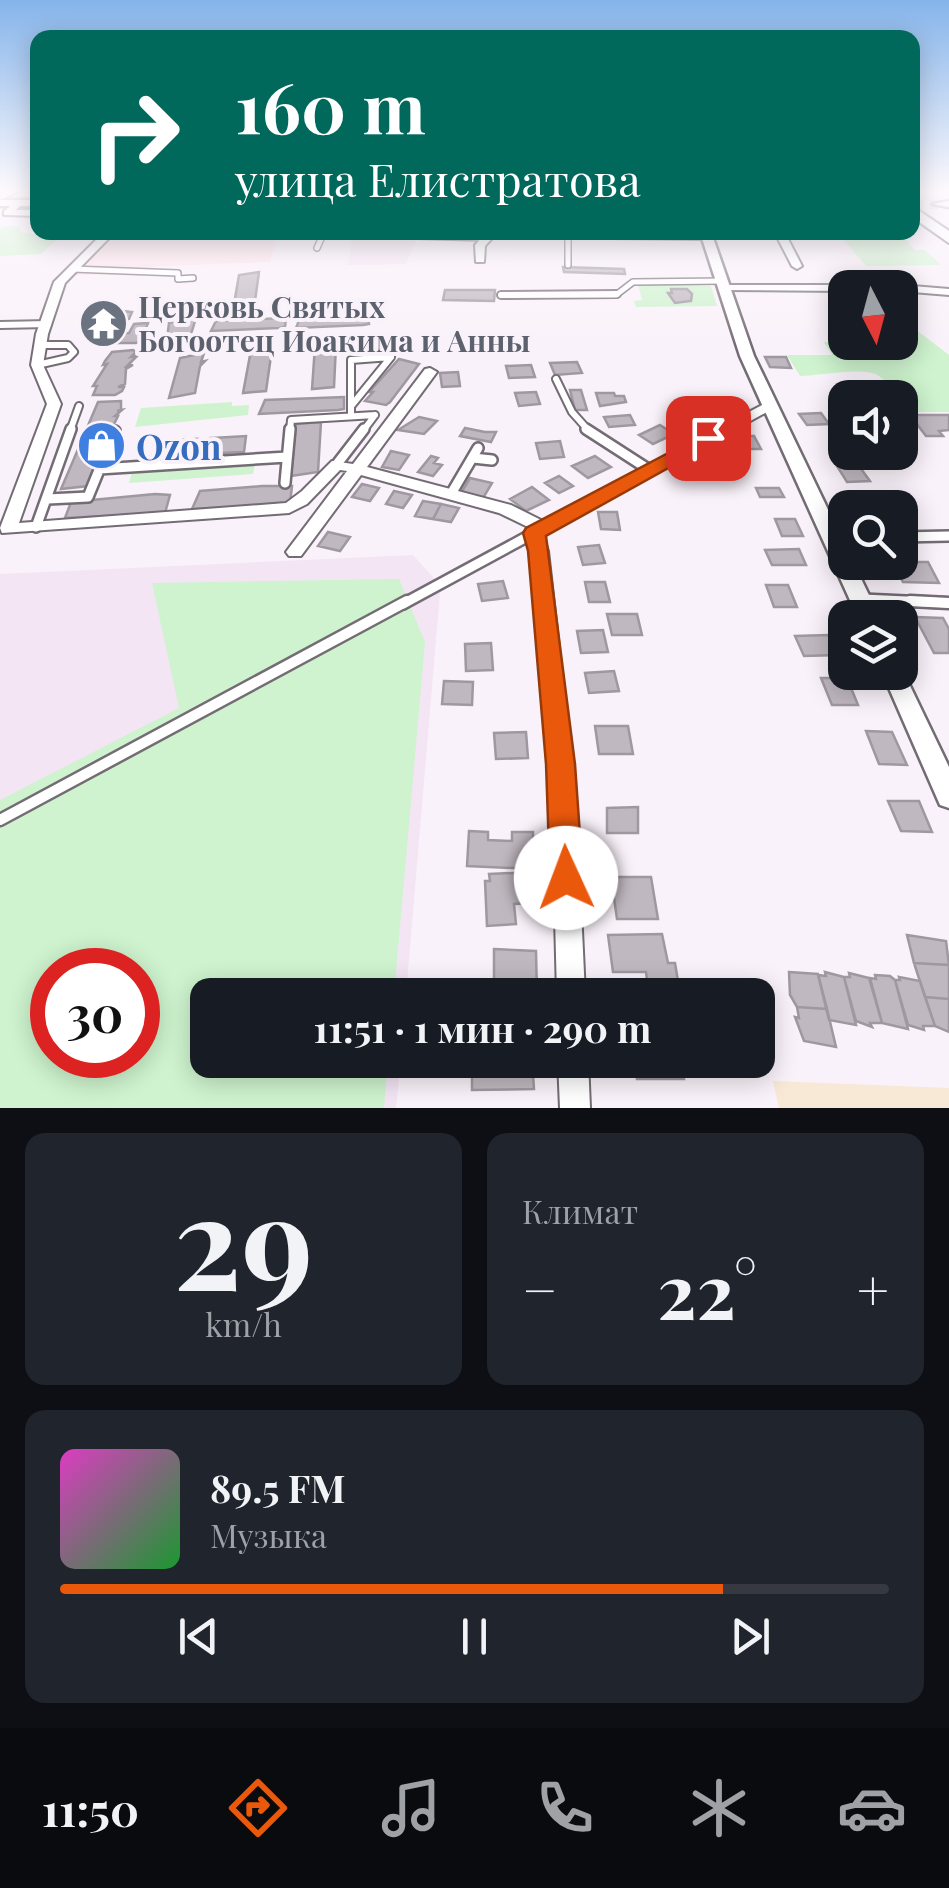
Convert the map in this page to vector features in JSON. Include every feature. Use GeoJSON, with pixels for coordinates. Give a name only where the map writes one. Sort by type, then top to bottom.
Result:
{"type":"FeatureCollection","features":[{"type":"Feature","properties":{"kind":"street"},"geometry":{"type":"LineString","coordinates":[[99,243],[60,282],[39,345],[37,365],[54,404],[8,529],[289,508],[299,504],[317,480],[337,464],[506,509],[539,530]]}},
{"type":"Feature","properties":{"kind":"street"},"geometry":{"type":"LineString","coordinates":[[480,260],[482,243]]}},
{"type":"Feature","properties":{"kind":"street"},"geometry":{"type":"LineString","coordinates":[[709,243],[747,356],[828,519]]}},
{"type":"Feature","properties":{"kind":"street"},"geometry":{"type":"LineString","coordinates":[[785,243],[797,266]]}},
{"type":"Feature","properties":{"kind":"street"},"geometry":{"type":"LineString","coordinates":[[724,284],[828,287]]}},
{"type":"Feature","properties":{"kind":"street"},"geometry":{"type":"LineString","coordinates":[[918,289],[949,292]]}},
{"type":"Feature","properties":{"kind":"street"},"geometry":{"type":"LineString","coordinates":[[295,552],[430,372]]}},
{"type":"Feature","properties":{"kind":"street"},"geometry":{"type":"LineString","coordinates":[[539,530],[769,407]]}},
{"type":"Feature","properties":{"kind":"street"},"geometry":{"type":"LineString","coordinates":[[539,530],[564,800],[570,978]]}},
{"type":"Feature","properties":{"kind":"street"},"geometry":{"type":"LineString","coordinates":[[902,690],[949,796]]}},
{"type":"Feature","properties":{"kind":"street"},"geometry":{"type":"LineString","coordinates":[[574,1078],[575,1108]]}},
{"type":"Feature","properties":{"kind":"lane"},"geometry":{"type":"LineString","coordinates":[[317,248],[319,243]]}},
{"type":"Feature","properties":{"kind":"lane"},"geometry":{"type":"LineString","coordinates":[[568,243],[568,265]]}},
{"type":"Feature","properties":{"kind":"lane"},"geometry":{"type":"LineString","coordinates":[[72,269],[178,272],[178,279],[193,278]]}},
{"type":"Feature","properties":{"kind":"lane"},"geometry":{"type":"LineString","coordinates":[[501,294],[616,296],[633,282],[724,284]]}},
{"type":"Feature","properties":{"kind":"lane"},"geometry":{"type":"LineString","coordinates":[[0,325],[48,324]]}},
{"type":"Feature","properties":{"kind":"lane"},"geometry":{"type":"LineString","coordinates":[[37,365],[61,361],[74,352],[68,345],[39,345]]}},
{"type":"Feature","properties":{"kind":"lane"},"geometry":{"type":"LineString","coordinates":[[351,406],[391,357],[351,360],[351,406],[351,416]]}},
{"type":"Feature","properties":{"kind":"lane"},"geometry":{"type":"LineString","coordinates":[[556,379],[568,412],[584,429],[648,469]]}},
{"type":"Feature","properties":{"kind":"lane"},"geometry":{"type":"LineString","coordinates":[[36,526],[79,406]]}},
{"type":"Feature","properties":{"kind":"lane"},"geometry":{"type":"LineString","coordinates":[[285,483],[291,420],[375,415],[337,464]]}},
{"type":"Feature","properties":{"kind":"lane"},"geometry":{"type":"LineString","coordinates":[[48,500],[88,496],[115,431]]}},
{"type":"Feature","properties":{"kind":"lane"},"geometry":{"type":"LineString","coordinates":[[451,494],[476,453],[492,460]]}},
{"type":"Feature","properties":{"kind":"lane"},"geometry":{"type":"LineString","coordinates":[[99,470],[288,457]]}},
{"type":"Feature","properties":{"kind":"lane"},"geometry":{"type":"LineString","coordinates":[[0,820],[539,530]]}},
{"type":"Feature","properties":{"kind":"lane"},"geometry":{"type":"LineString","coordinates":[[918,537],[949,536]]}},
{"type":"Feature","properties":{"kind":"lane"},"geometry":{"type":"LineString","coordinates":[[918,604],[949,602]]}},
{"type":"Feature","properties":{"kind":"shaded area"},"geometry":{"type":"Polygon","coordinates":[[[105,243],[275,243],[270,262],[157,266],[130,275],[70,275],[105,243]]]}},
{"type":"Feature","properties":{"kind":"shaded area"},"geometry":{"type":"Polygon","coordinates":[[[351,243],[415,243],[406,264],[348,265],[351,243]]]}},
{"type":"Feature","properties":{"kind":"shaded area"},"geometry":{"type":"Polygon","coordinates":[[[413,555],[433,577],[440,593],[407,978],[190,978],[190,1078],[399,1078],[396,1108],[0,1108],[0,574],[413,555]]]}},
{"type":"Feature","properties":{"kind":"shaded area"},"geometry":{"type":"Polygon","coordinates":[[[773,1081],[949,1088],[949,1108],[779,1108],[773,1081]]]}},
{"type":"Feature","properties":{"kind":"green space"},"geometry":{"type":"Polygon","coordinates":[[[0,243],[54,243],[41,254],[0,256],[0,243]]]}},
{"type":"Feature","properties":{"kind":"green space"},"geometry":{"type":"Polygon","coordinates":[[[846,243],[908,243],[915,250],[925,250],[941,265],[866,266],[846,243]]]}},
{"type":"Feature","properties":{"kind":"green space"},"geometry":{"type":"Polygon","coordinates":[[[638,284],[711,286],[717,306],[636,307],[634,301],[642,300],[638,284]]]}},
{"type":"Feature","properties":{"kind":"green space"},"geometry":{"type":"Polygon","coordinates":[[[918,332],[949,355],[949,412],[918,412],[918,380],[884,380],[872,373],[853,372],[800,376],[787,355],[828,355],[828,360],[918,360],[918,332]]]}},
{"type":"Feature","properties":{"kind":"green space"},"geometry":{"type":"Polygon","coordinates":[[[232,402],[232,406],[249,405],[248,415],[135,427],[141,408],[232,402]]]}},
{"type":"Feature","properties":{"kind":"green space"},"geometry":{"type":"Polygon","coordinates":[[[255,464],[253,474],[129,483],[132,472],[255,464]]]}},
{"type":"Feature","properties":{"kind":"green space"},"geometry":{"type":"Polygon","coordinates":[[[399,579],[425,642],[395,978],[190,978],[190,1078],[386,1078],[384,1108],[0,1108],[0,800],[179,708],[152,583],[399,579]]]}},
{"type":"Feature","properties":{"kind":"building"},"geometry":{"type":"Polygon","coordinates":[[[563,267],[624,269],[625,274],[564,272],[563,267]]]}},
{"type":"Feature","properties":{"kind":"building"},"geometry":{"type":"Polygon","coordinates":[[[259,272],[255,301],[234,304],[239,275],[259,272]]]}},
{"type":"Feature","properties":{"kind":"building"},"geometry":{"type":"Polygon","coordinates":[[[671,289],[687,289],[692,294],[691,301],[675,303],[668,293],[672,293],[671,289]]]}},
{"type":"Feature","properties":{"kind":"building"},"geometry":{"type":"Polygon","coordinates":[[[445,290],[495,290],[494,301],[443,300],[445,290]]]}},
{"type":"Feature","properties":{"kind":"building"},"geometry":{"type":"Polygon","coordinates":[[[107,310],[132,312],[129,319],[109,323],[86,320],[107,310]]]}},
{"type":"Feature","properties":{"kind":"building"},"geometry":{"type":"Polygon","coordinates":[[[368,315],[369,324],[296,328],[300,318],[368,315]]]}},
{"type":"Feature","properties":{"kind":"building"},"geometry":{"type":"Polygon","coordinates":[[[196,318],[188,344],[166,346],[169,323],[196,318]]]}},
{"type":"Feature","properties":{"kind":"building"},"geometry":{"type":"Polygon","coordinates":[[[286,318],[285,327],[211,331],[216,321],[286,318]]]}},
{"type":"Feature","properties":{"kind":"building"},"geometry":{"type":"Polygon","coordinates":[[[148,323],[141,341],[109,343],[112,334],[129,333],[134,324],[148,323]]]}},
{"type":"Feature","properties":{"kind":"building"},"geometry":{"type":"Polygon","coordinates":[[[336,345],[334,387],[312,389],[315,346],[336,345]]]}},
{"type":"Feature","properties":{"kind":"building"},"geometry":{"type":"Polygon","coordinates":[[[272,349],[266,391],[243,393],[251,350],[272,349]]]}},
{"type":"Feature","properties":{"kind":"building"},"geometry":{"type":"Polygon","coordinates":[[[112,352],[136,352],[131,357],[137,356],[127,366],[133,365],[126,369],[125,384],[118,387],[124,387],[122,391],[115,395],[93,395],[97,386],[93,386],[112,352]]]}},
{"type":"Feature","properties":{"kind":"building"},"geometry":{"type":"Polygon","coordinates":[[[204,353],[195,393],[169,398],[180,358],[204,353]]]}},
{"type":"Feature","properties":{"kind":"building"},"geometry":{"type":"Polygon","coordinates":[[[765,357],[786,357],[791,368],[770,367],[765,357]]]}},
{"type":"Feature","properties":{"kind":"building"},"geometry":{"type":"Polygon","coordinates":[[[399,359],[419,364],[386,405],[365,401],[373,392],[369,392],[399,359]]]}},
{"type":"Feature","properties":{"kind":"building"},"geometry":{"type":"Polygon","coordinates":[[[577,362],[582,373],[555,375],[550,363],[577,362]]]}},
{"type":"Feature","properties":{"kind":"building"},"geometry":{"type":"Polygon","coordinates":[[[531,365],[535,377],[509,378],[506,366],[531,365]]]}},
{"type":"Feature","properties":{"kind":"building"},"geometry":{"type":"Polygon","coordinates":[[[458,372],[460,386],[442,387],[440,373],[458,372]]]}},
{"type":"Feature","properties":{"kind":"building"},"geometry":{"type":"Polygon","coordinates":[[[570,390],[581,390],[587,410],[575,410],[570,390]]]}},
{"type":"Feature","properties":{"kind":"building"},"geometry":{"type":"Polygon","coordinates":[[[536,392],[540,404],[519,406],[515,393],[536,392]]]}},
{"type":"Feature","properties":{"kind":"building"},"geometry":{"type":"Polygon","coordinates":[[[596,393],[624,396],[626,402],[600,406],[596,393]]]}},
{"type":"Feature","properties":{"kind":"building"},"geometry":{"type":"Polygon","coordinates":[[[344,397],[344,409],[259,414],[265,400],[344,397]]]}},
{"type":"Feature","properties":{"kind":"building"},"geometry":{"type":"Polygon","coordinates":[[[121,401],[121,410],[117,411],[122,410],[115,416],[114,424],[87,428],[98,402],[121,401]]]}},
{"type":"Feature","properties":{"kind":"building"},"geometry":{"type":"Polygon","coordinates":[[[821,413],[828,424],[807,425],[799,414],[821,413]]]}},
{"type":"Feature","properties":{"kind":"building"},"geometry":{"type":"Polygon","coordinates":[[[630,415],[635,425],[609,427],[604,417],[630,415]]]}},
{"type":"Feature","properties":{"kind":"building"},"geometry":{"type":"Polygon","coordinates":[[[918,415],[949,415],[949,430],[939,431],[943,436],[926,436],[918,426],[918,415]]]}},
{"type":"Feature","properties":{"kind":"building"},"geometry":{"type":"Polygon","coordinates":[[[419,417],[437,421],[424,434],[398,430],[419,417]]]}},
{"type":"Feature","properties":{"kind":"building"},"geometry":{"type":"Polygon","coordinates":[[[321,422],[318,472],[291,476],[296,424],[321,422]]]}},
{"type":"Feature","properties":{"kind":"building"},"geometry":{"type":"Polygon","coordinates":[[[660,425],[674,434],[653,444],[639,435],[660,425]]]}},
{"type":"Feature","properties":{"kind":"building"},"geometry":{"type":"Polygon","coordinates":[[[465,428],[496,432],[491,442],[460,436],[465,428]]]}},
{"type":"Feature","properties":{"kind":"building"},"geometry":{"type":"Polygon","coordinates":[[[107,432],[110,436],[96,465],[97,473],[92,473],[88,486],[61,489],[85,433],[107,432]]]}},
{"type":"Feature","properties":{"kind":"building"},"geometry":{"type":"Polygon","coordinates":[[[246,436],[244,452],[152,456],[160,441],[246,436]]]}},
{"type":"Feature","properties":{"kind":"building"},"geometry":{"type":"Polygon","coordinates":[[[735,436],[754,436],[761,449],[742,449],[735,436]]]}},
{"type":"Feature","properties":{"kind":"building"},"geometry":{"type":"Polygon","coordinates":[[[560,441],[564,457],[540,459],[536,443],[560,441]]]}},
{"type":"Feature","properties":{"kind":"building"},"geometry":{"type":"Polygon","coordinates":[[[391,451],[409,455],[399,470],[382,467],[391,451]]]}},
{"type":"Feature","properties":{"kind":"building"},"geometry":{"type":"Polygon","coordinates":[[[431,456],[438,458],[434,463],[442,465],[433,476],[418,472],[431,456]]]}},
{"type":"Feature","properties":{"kind":"building"},"geometry":{"type":"Polygon","coordinates":[[[595,456],[611,467],[588,478],[572,466],[595,456]]]}},
{"type":"Feature","properties":{"kind":"building"},"geometry":{"type":"Polygon","coordinates":[[[840,470],[862,470],[870,481],[847,482],[840,470]]]}},
{"type":"Feature","properties":{"kind":"building"},"geometry":{"type":"Polygon","coordinates":[[[559,476],[573,486],[559,493],[545,483],[559,476]]]}},
{"type":"Feature","properties":{"kind":"building"},"geometry":{"type":"Polygon","coordinates":[[[470,478],[492,483],[483,498],[461,493],[470,478]]]}},
{"type":"Feature","properties":{"kind":"building"},"geometry":{"type":"Polygon","coordinates":[[[362,484],[379,488],[370,501],[352,497],[362,484]]]}},
{"type":"Feature","properties":{"kind":"building"},"geometry":{"type":"Polygon","coordinates":[[[292,486],[290,504],[192,509],[200,491],[292,486]]]}},
{"type":"Feature","properties":{"kind":"building"},"geometry":{"type":"Polygon","coordinates":[[[532,487],[549,500],[526,511],[510,499],[532,487]]]}},
{"type":"Feature","properties":{"kind":"building"},"geometry":{"type":"Polygon","coordinates":[[[756,488],[779,488],[784,497],[760,497],[756,488]]]}},
{"type":"Feature","properties":{"kind":"building"},"geometry":{"type":"Polygon","coordinates":[[[394,491],[412,495],[403,508],[386,504],[394,491]]]}},
{"type":"Feature","properties":{"kind":"building"},"geometry":{"type":"Polygon","coordinates":[[[170,495],[165,513],[65,518],[71,502],[170,495]]]}},
{"type":"Feature","properties":{"kind":"building"},"geometry":{"type":"Polygon","coordinates":[[[423,501],[441,504],[433,519],[415,516],[423,501]]]}},
{"type":"Feature","properties":{"kind":"building"},"geometry":{"type":"Polygon","coordinates":[[[441,504],[459,508],[451,522],[433,519],[441,504]]]}},
{"type":"Feature","properties":{"kind":"building"},"geometry":{"type":"Polygon","coordinates":[[[598,512],[617,512],[620,530],[601,529],[598,512]]]}},
{"type":"Feature","properties":{"kind":"building"},"geometry":{"type":"Polygon","coordinates":[[[775,519],[795,519],[803,536],[782,536],[775,519]]]}},
{"type":"Feature","properties":{"kind":"building"},"geometry":{"type":"Polygon","coordinates":[[[328,532],[350,537],[340,551],[318,546],[328,532]]]}},
{"type":"Feature","properties":{"kind":"building"},"geometry":{"type":"Polygon","coordinates":[[[599,545],[605,563],[583,565],[578,547],[599,545]]]}},
{"type":"Feature","properties":{"kind":"building"},"geometry":{"type":"Polygon","coordinates":[[[799,549],[806,565],[772,565],[765,550],[799,549]]]}},
{"type":"Feature","properties":{"kind":"building"},"geometry":{"type":"Polygon","coordinates":[[[918,562],[928,562],[939,583],[903,582],[918,580],[918,562]]]}},
{"type":"Feature","properties":{"kind":"building"},"geometry":{"type":"Polygon","coordinates":[[[503,581],[508,598],[482,601],[478,584],[503,581]]]}},
{"type":"Feature","properties":{"kind":"building"},"geometry":{"type":"Polygon","coordinates":[[[585,582],[605,582],[610,602],[589,602],[585,582]]]}},
{"type":"Feature","properties":{"kind":"building"},"geometry":{"type":"Polygon","coordinates":[[[766,585],[788,585],[797,607],[774,607],[766,585]]]}},
{"type":"Feature","properties":{"kind":"building"},"geometry":{"type":"Polygon","coordinates":[[[607,614],[637,614],[642,635],[612,635],[607,614]]]}},
{"type":"Feature","properties":{"kind":"building"},"geometry":{"type":"Polygon","coordinates":[[[918,617],[943,618],[949,629],[949,653],[934,653],[918,617]]]}},
{"type":"Feature","properties":{"kind":"building"},"geometry":{"type":"Polygon","coordinates":[[[603,630],[608,652],[581,653],[577,631],[603,630]]]}},
{"type":"Feature","properties":{"kind":"building"},"geometry":{"type":"Polygon","coordinates":[[[828,635],[828,655],[804,656],[795,636],[828,635]]]}},
{"type":"Feature","properties":{"kind":"building"},"geometry":{"type":"Polygon","coordinates":[[[491,643],[493,670],[466,671],[465,644],[491,643]]]}},
{"type":"Feature","properties":{"kind":"building"},"geometry":{"type":"Polygon","coordinates":[[[614,671],[619,691],[589,693],[585,673],[614,671]]]}},
{"type":"Feature","properties":{"kind":"building"},"geometry":{"type":"Polygon","coordinates":[[[821,678],[828,678],[828,690],[852,690],[858,705],[832,705],[821,678]]]}},
{"type":"Feature","properties":{"kind":"building"},"geometry":{"type":"Polygon","coordinates":[[[444,681],[473,682],[472,705],[442,704],[444,681]]]}},
{"type":"Feature","properties":{"kind":"building"},"geometry":{"type":"Polygon","coordinates":[[[595,726],[628,726],[633,754],[599,754],[595,726]]]}},
{"type":"Feature","properties":{"kind":"building"},"geometry":{"type":"Polygon","coordinates":[[[866,731],[892,732],[907,765],[879,764],[866,731]]]}},
{"type":"Feature","properties":{"kind":"building"},"geometry":{"type":"Polygon","coordinates":[[[526,732],[528,758],[496,759],[494,733],[526,732]]]}},
{"type":"Feature","properties":{"kind":"building"},"geometry":{"type":"Polygon","coordinates":[[[888,801],[919,801],[932,832],[901,831],[888,801]]]}},
{"type":"Feature","properties":{"kind":"building"},"geometry":{"type":"Polygon","coordinates":[[[638,807],[638,833],[607,833],[607,808],[638,807]]]}},
{"type":"Feature","properties":{"kind":"building"},"geometry":{"type":"Polygon","coordinates":[[[469,831],[488,832],[488,840],[512,841],[512,832],[533,832],[533,869],[467,866],[469,831]]]}},
{"type":"Feature","properties":{"kind":"building"},"geometry":{"type":"Polygon","coordinates":[[[535,872],[537,894],[528,894],[529,903],[514,904],[516,924],[487,926],[485,881],[490,881],[489,874],[535,872]]]}},
{"type":"Feature","properties":{"kind":"building"},"geometry":{"type":"Polygon","coordinates":[[[611,877],[651,877],[658,919],[617,919],[611,877]]]}},
{"type":"Feature","properties":{"kind":"building"},"geometry":{"type":"Polygon","coordinates":[[[662,934],[668,963],[675,963],[678,978],[647,978],[646,972],[613,972],[608,935],[662,934]]]}},
{"type":"Feature","properties":{"kind":"building"},"geometry":{"type":"Polygon","coordinates":[[[907,935],[946,941],[949,965],[914,963],[907,935]]]}},
{"type":"Feature","properties":{"kind":"building"},"geometry":{"type":"Polygon","coordinates":[[[494,949],[536,951],[537,978],[494,978],[494,949]]]}},
{"type":"Feature","properties":{"kind":"building"},"geometry":{"type":"Polygon","coordinates":[[[914,963],[949,965],[949,999],[925,997],[914,963]]]}},
{"type":"Feature","properties":{"kind":"building"},"geometry":{"type":"Polygon","coordinates":[[[789,972],[818,974],[827,1009],[797,1007],[790,995],[789,972]]]}},
{"type":"Feature","properties":{"kind":"building"},"geometry":{"type":"Polygon","coordinates":[[[825,972],[844,977],[856,1025],[829,1020],[818,975],[826,976],[825,972]]]}},
{"type":"Feature","properties":{"kind":"building"},"geometry":{"type":"Polygon","coordinates":[[[849,973],[869,978],[882,1023],[870,1023],[872,1027],[856,1021],[844,977],[850,977],[849,973]]]}},
{"type":"Feature","properties":{"kind":"building"},"geometry":{"type":"Polygon","coordinates":[[[875,975],[895,980],[908,1029],[882,1023],[870,978],[876,979],[875,975]]]}},
{"type":"Feature","properties":{"kind":"building"},"geometry":{"type":"Polygon","coordinates":[[[899,977],[920,981],[935,1026],[923,1026],[924,1030],[908,1025],[895,980],[899,977]]]}},
{"type":"Feature","properties":{"kind":"building"},"geometry":{"type":"Polygon","coordinates":[[[925,997],[949,999],[949,1032],[935,1026],[925,997]]]}},
{"type":"Feature","properties":{"kind":"building"},"geometry":{"type":"Polygon","coordinates":[[[797,1007],[827,1009],[836,1047],[804,1041],[795,1017],[799,1018],[797,1007]]]}},
{"type":"Feature","properties":{"kind":"building"},"geometry":{"type":"Polygon","coordinates":[[[472,1078],[533,1078],[534,1089],[472,1090],[472,1078]]]}},
{"type":"Feature","properties":{"kind":"place","name":"Церковь Святых Богоотец Иоакима и Анны"},"geometry":{"type":"Point","coordinates":[103,323]}},
{"type":"Feature","properties":{"kind":"place","name":"Ozon"},"geometry":{"type":"Point","coordinates":[101,445]}},
{"type":"Feature","properties":{"kind":"route"},"geometry":{"type":"LineString","coordinates":[[566,878],[564,800],[540,551],[534,533],[708,438]]}}]}
